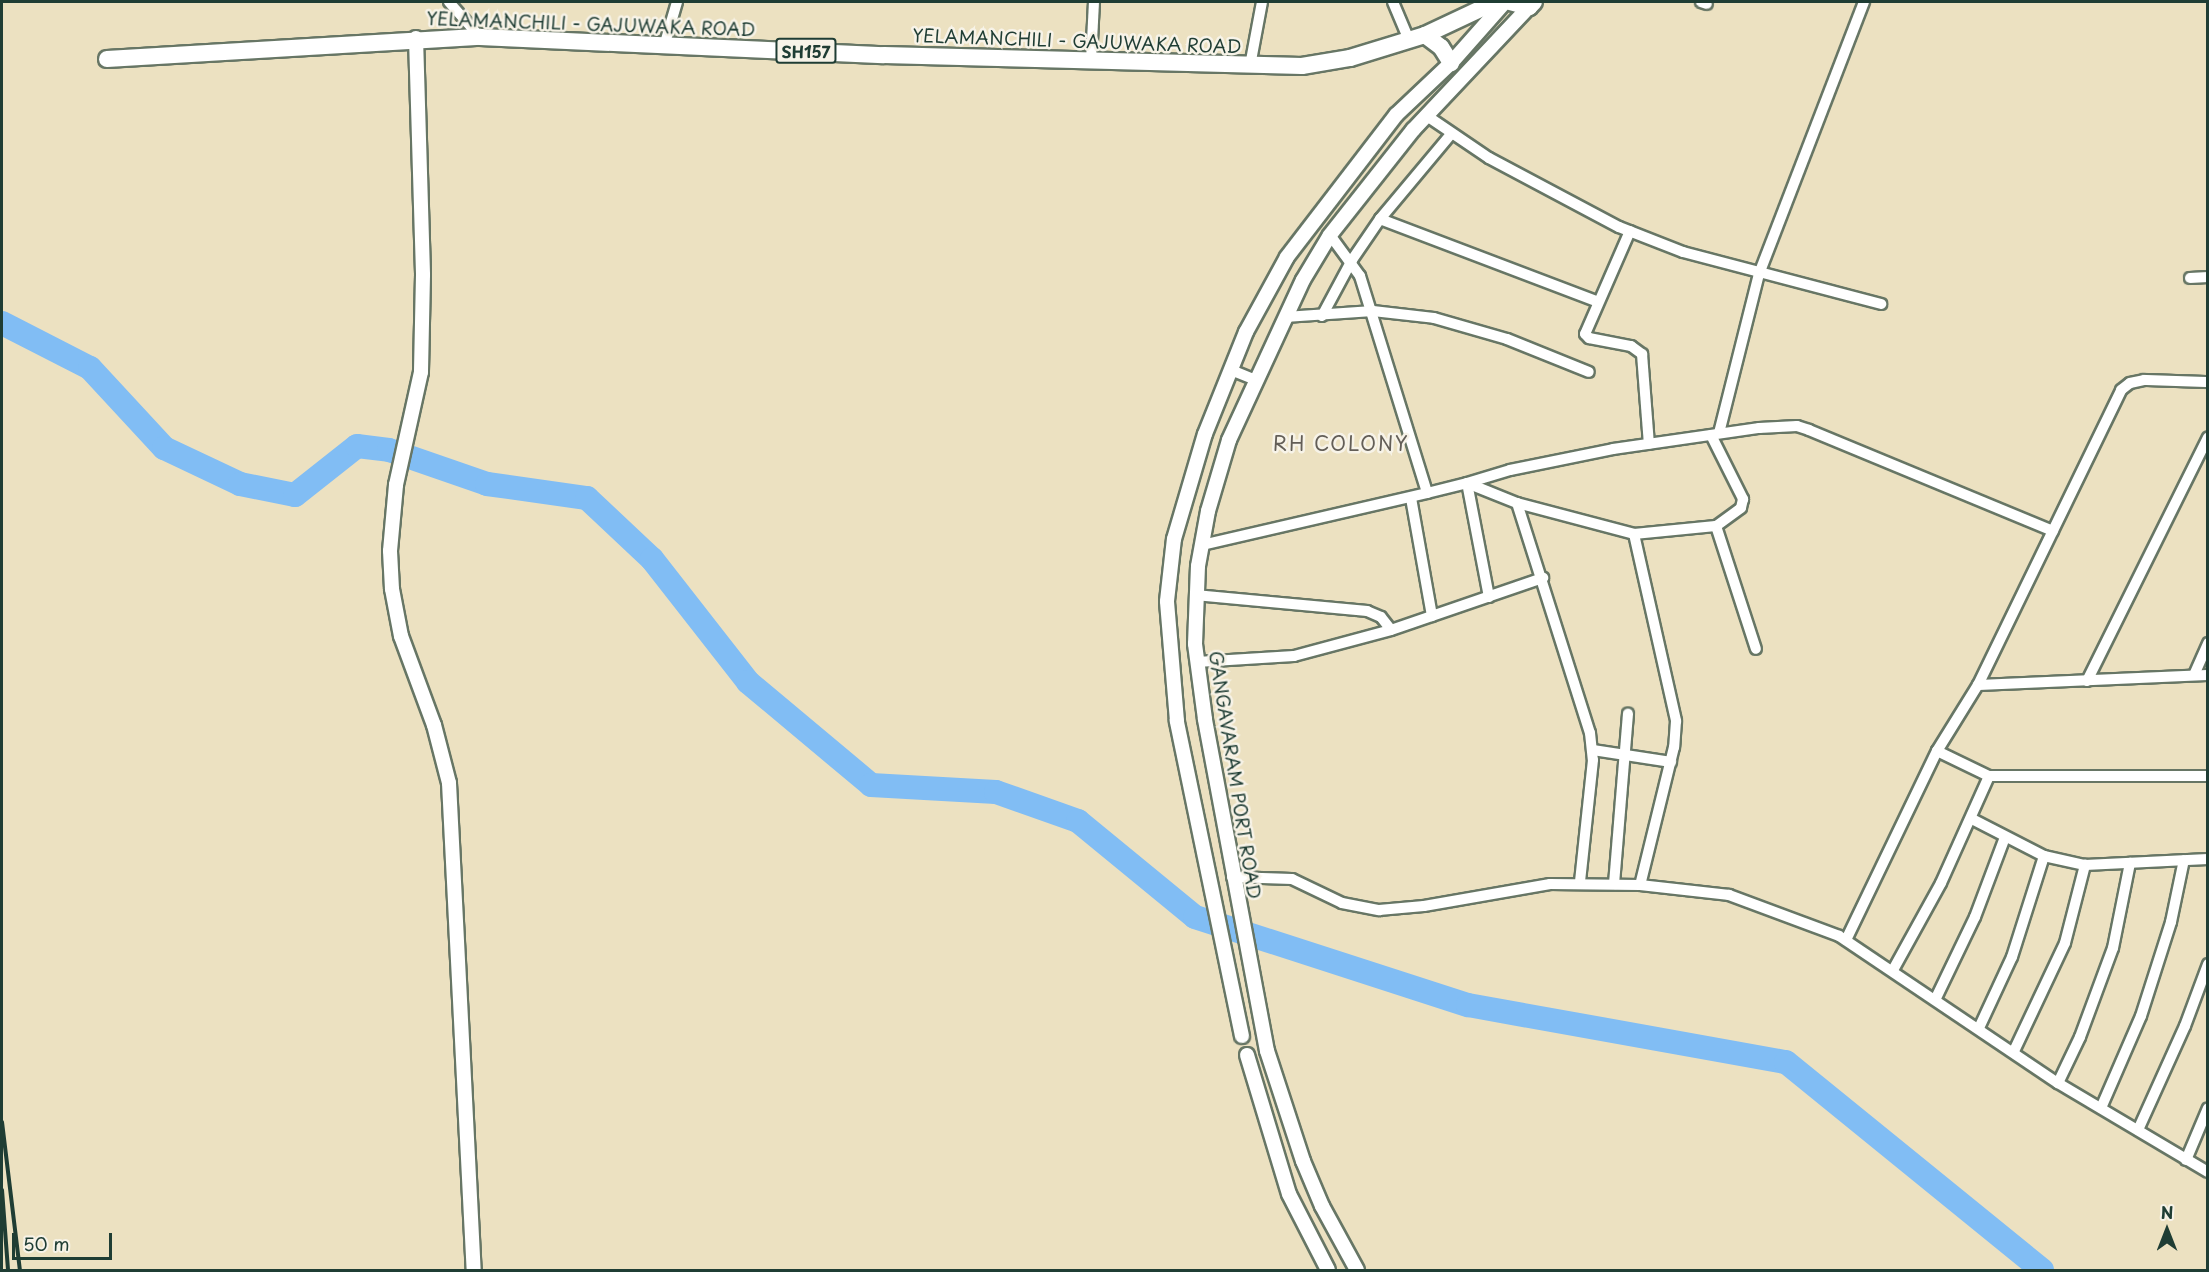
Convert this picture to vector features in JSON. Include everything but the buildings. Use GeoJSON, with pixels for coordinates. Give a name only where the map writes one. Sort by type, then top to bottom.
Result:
{"type":"FeatureCollection","features":[{"type":"Feature","properties":{"kind":"main road"},"geometry":{"type":"LineString","coordinates":[[1510,2],[1531,4]]}},
{"type":"Feature","properties":{"kind":"main road","name":"YELAMANCHILI - GAJUWAKA ROAD"},"geometry":{"type":"LineString","coordinates":[[106,59],[416,38],[480,37],[1092,61],[1302,66],[1350,58],[1417,37],[1488,3]]}},
{"type":"Feature","properties":{"kind":"main road"},"geometry":{"type":"LineString","coordinates":[[1417,37],[1441,47],[1451,63]]}},
{"type":"Feature","properties":{"kind":"street"},"geometry":{"type":"LineString","coordinates":[[448,2],[480,37]]}},
{"type":"Feature","properties":{"kind":"street"},"geometry":{"type":"LineString","coordinates":[[665,43],[677,2]]}},
{"type":"Feature","properties":{"kind":"street"},"geometry":{"type":"LineString","coordinates":[[1092,61],[1094,2]]}},
{"type":"Feature","properties":{"kind":"street"},"geometry":{"type":"LineString","coordinates":[[1250,66],[1262,2]]}},
{"type":"Feature","properties":{"kind":"street"},"geometry":{"type":"LineString","coordinates":[[1393,2],[1417,37]]}},
{"type":"Feature","properties":{"kind":"street"},"geometry":{"type":"LineString","coordinates":[[1328,1270],[1289,1194],[1242,1036],[1210,889],[1176,709],[1168,639],[1168,576],[1188,489],[1231,370],[1265,292],[1294,247],[1396,115],[1451,63],[1505,2]]}},
{"type":"Feature","properties":{"kind":"street"},"geometry":{"type":"LineString","coordinates":[[1467,483],[1517,503],[1634,534],[1716,526],[1741,508],[1743,499],[1715,434],[1759,274],[1864,2]]}},
{"type":"Feature","properties":{"kind":"street","name":"GANGAVARAM PORT ROAD"},"geometry":{"type":"LineString","coordinates":[[1358,1270],[1322,1206],[1303,1161],[1264,1038],[1233,881],[1197,662],[1195,594],[1208,511],[1229,440],[1285,317],[1329,235],[1427,116],[1531,4]]}},
{"type":"Feature","properties":{"kind":"street"},"geometry":{"type":"LineString","coordinates":[[416,38],[423,275],[417,406],[396,485],[390,551],[392,589],[401,636],[435,725],[449,783],[474,1270]]}},
{"type":"Feature","properties":{"kind":"street"},"geometry":{"type":"LineString","coordinates":[[1427,116],[1451,135],[1564,200],[1630,231],[1683,252],[1759,274],[1881,304]]}},
{"type":"Feature","properties":{"kind":"street"},"geometry":{"type":"LineString","coordinates":[[1322,316],[1352,260],[1380,219],[1451,135]]}},
{"type":"Feature","properties":{"kind":"street"},"geometry":{"type":"LineString","coordinates":[[1380,219],[1596,301]]}},
{"type":"Feature","properties":{"kind":"street"},"geometry":{"type":"LineString","coordinates":[[1630,231],[1596,301],[1586,326],[1586,336],[1631,346],[1642,354],[1649,444]]}},
{"type":"Feature","properties":{"kind":"street"},"geometry":{"type":"LineString","coordinates":[[1329,235],[1352,260],[1373,311],[1427,493]]}},
{"type":"Feature","properties":{"kind":"street"},"geometry":{"type":"LineString","coordinates":[[2190,278],[2208,277]]}},
{"type":"Feature","properties":{"kind":"street"},"geometry":{"type":"LineString","coordinates":[[1285,317],[1373,311],[1434,318],[1471,328],[1589,372]]}},
{"type":"Feature","properties":{"kind":"street"},"geometry":{"type":"LineString","coordinates":[[1231,370],[1256,380]]}},
{"type":"Feature","properties":{"kind":"street"},"geometry":{"type":"LineString","coordinates":[[1843,938],[1936,751],[1978,685],[2121,390],[2130,383],[2144,380],[2208,382]]}},
{"type":"Feature","properties":{"kind":"street"},"geometry":{"type":"LineString","coordinates":[[1202,545],[1411,498],[1510,470],[1649,444],[1715,434],[1797,426],[2053,531]]}},
{"type":"Feature","properties":{"kind":"street"},"geometry":{"type":"LineString","coordinates":[[2086,681],[2208,437]]}},
{"type":"Feature","properties":{"kind":"street"},"geometry":{"type":"LineString","coordinates":[[1467,483],[1489,597]]}},
{"type":"Feature","properties":{"kind":"street"},"geometry":{"type":"LineString","coordinates":[[1411,498],[1432,616]]}},
{"type":"Feature","properties":{"kind":"street"},"geometry":{"type":"LineString","coordinates":[[1517,503],[1543,578],[1593,750],[1580,882]]}},
{"type":"Feature","properties":{"kind":"street"},"geometry":{"type":"LineString","coordinates":[[1716,526],[1756,649]]}},
{"type":"Feature","properties":{"kind":"street"},"geometry":{"type":"LineString","coordinates":[[1634,534],[1673,699],[1676,721],[1671,762],[1640,885]]}},
{"type":"Feature","properties":{"kind":"street"},"geometry":{"type":"LineString","coordinates":[[1197,662],[1229,662],[1294,656],[1391,630],[1543,578]]}},
{"type":"Feature","properties":{"kind":"street"},"geometry":{"type":"LineString","coordinates":[[1195,594],[1367,610],[1381,617],[1391,630]]}},
{"type":"Feature","properties":{"kind":"street"},"geometry":{"type":"LineString","coordinates":[[2194,675],[2208,643]]}},
{"type":"Feature","properties":{"kind":"street"},"geometry":{"type":"LineString","coordinates":[[1978,685],[2208,675]]}},
{"type":"Feature","properties":{"kind":"street"},"geometry":{"type":"LineString","coordinates":[[1614,884],[1628,714]]}},
{"type":"Feature","properties":{"kind":"street"},"geometry":{"type":"LineString","coordinates":[[1593,750],[1625,753],[1671,762]]}},
{"type":"Feature","properties":{"kind":"street"},"geometry":{"type":"LineString","coordinates":[[1936,751],[1989,776],[2208,776]]}},
{"type":"Feature","properties":{"kind":"street"},"geometry":{"type":"LineString","coordinates":[[1893,970],[1972,819],[1989,776]]}},
{"type":"Feature","properties":{"kind":"street"},"geometry":{"type":"LineString","coordinates":[[1972,819],[2044,856],[2085,865],[2208,859]]}},
{"type":"Feature","properties":{"kind":"street"},"geometry":{"type":"LineString","coordinates":[[1936,998],[1975,917],[2005,837]]}},
{"type":"Feature","properties":{"kind":"street"},"geometry":{"type":"LineString","coordinates":[[1979,1028],[2012,957],[2044,856]]}},
{"type":"Feature","properties":{"kind":"street"},"geometry":{"type":"LineString","coordinates":[[2101,1108],[2141,1016],[2171,922],[2184,860]]}},
{"type":"Feature","properties":{"kind":"street"},"geometry":{"type":"LineString","coordinates":[[2058,1083],[2080,1037],[2113,948],[2130,863]]}},
{"type":"Feature","properties":{"kind":"street"},"geometry":{"type":"LineString","coordinates":[[2014,1051],[2065,943],[2085,865]]}},
{"type":"Feature","properties":{"kind":"street"},"geometry":{"type":"LineString","coordinates":[[1233,881],[1263,876],[1282,877],[1342,903],[1379,910],[1424,906],[1527,887],[1580,882],[1640,885],[1729,895],[1819,927],[1843,938],[1936,998],[2058,1083],[2208,1172]]}},
{"type":"Feature","properties":{"kind":"street"},"geometry":{"type":"LineString","coordinates":[[2138,1130],[2185,1026],[2208,964]]}},
{"type":"Feature","properties":{"kind":"street"},"geometry":{"type":"LineString","coordinates":[[2186,1160],[2208,1108]]}},
{"type":"Feature","properties":{"kind":"waterway"},"geometry":{"type":"LineString","coordinates":[[2,323],[90,368],[164,448],[240,484],[295,495],[357,446],[389,450],[487,484],[587,498],[652,559],[748,682],[871,785],[996,792],[1078,821],[1195,917],[1468,1005],[1786,1062],[2042,1270]]}},
{"type":"Feature","properties":{"kind":"railway"},"geometry":{"type":"LineString","coordinates":[[2,1122],[20,1270]]}},
{"type":"Feature","properties":{"kind":"railway"},"geometry":{"type":"LineString","coordinates":[[2,1190],[8,1270]]}},
{"type":"Feature","properties":{"kind":"district","name":"RH COLONY"},"geometry":{"type":"Point","coordinates":[1341,443]}}]}
